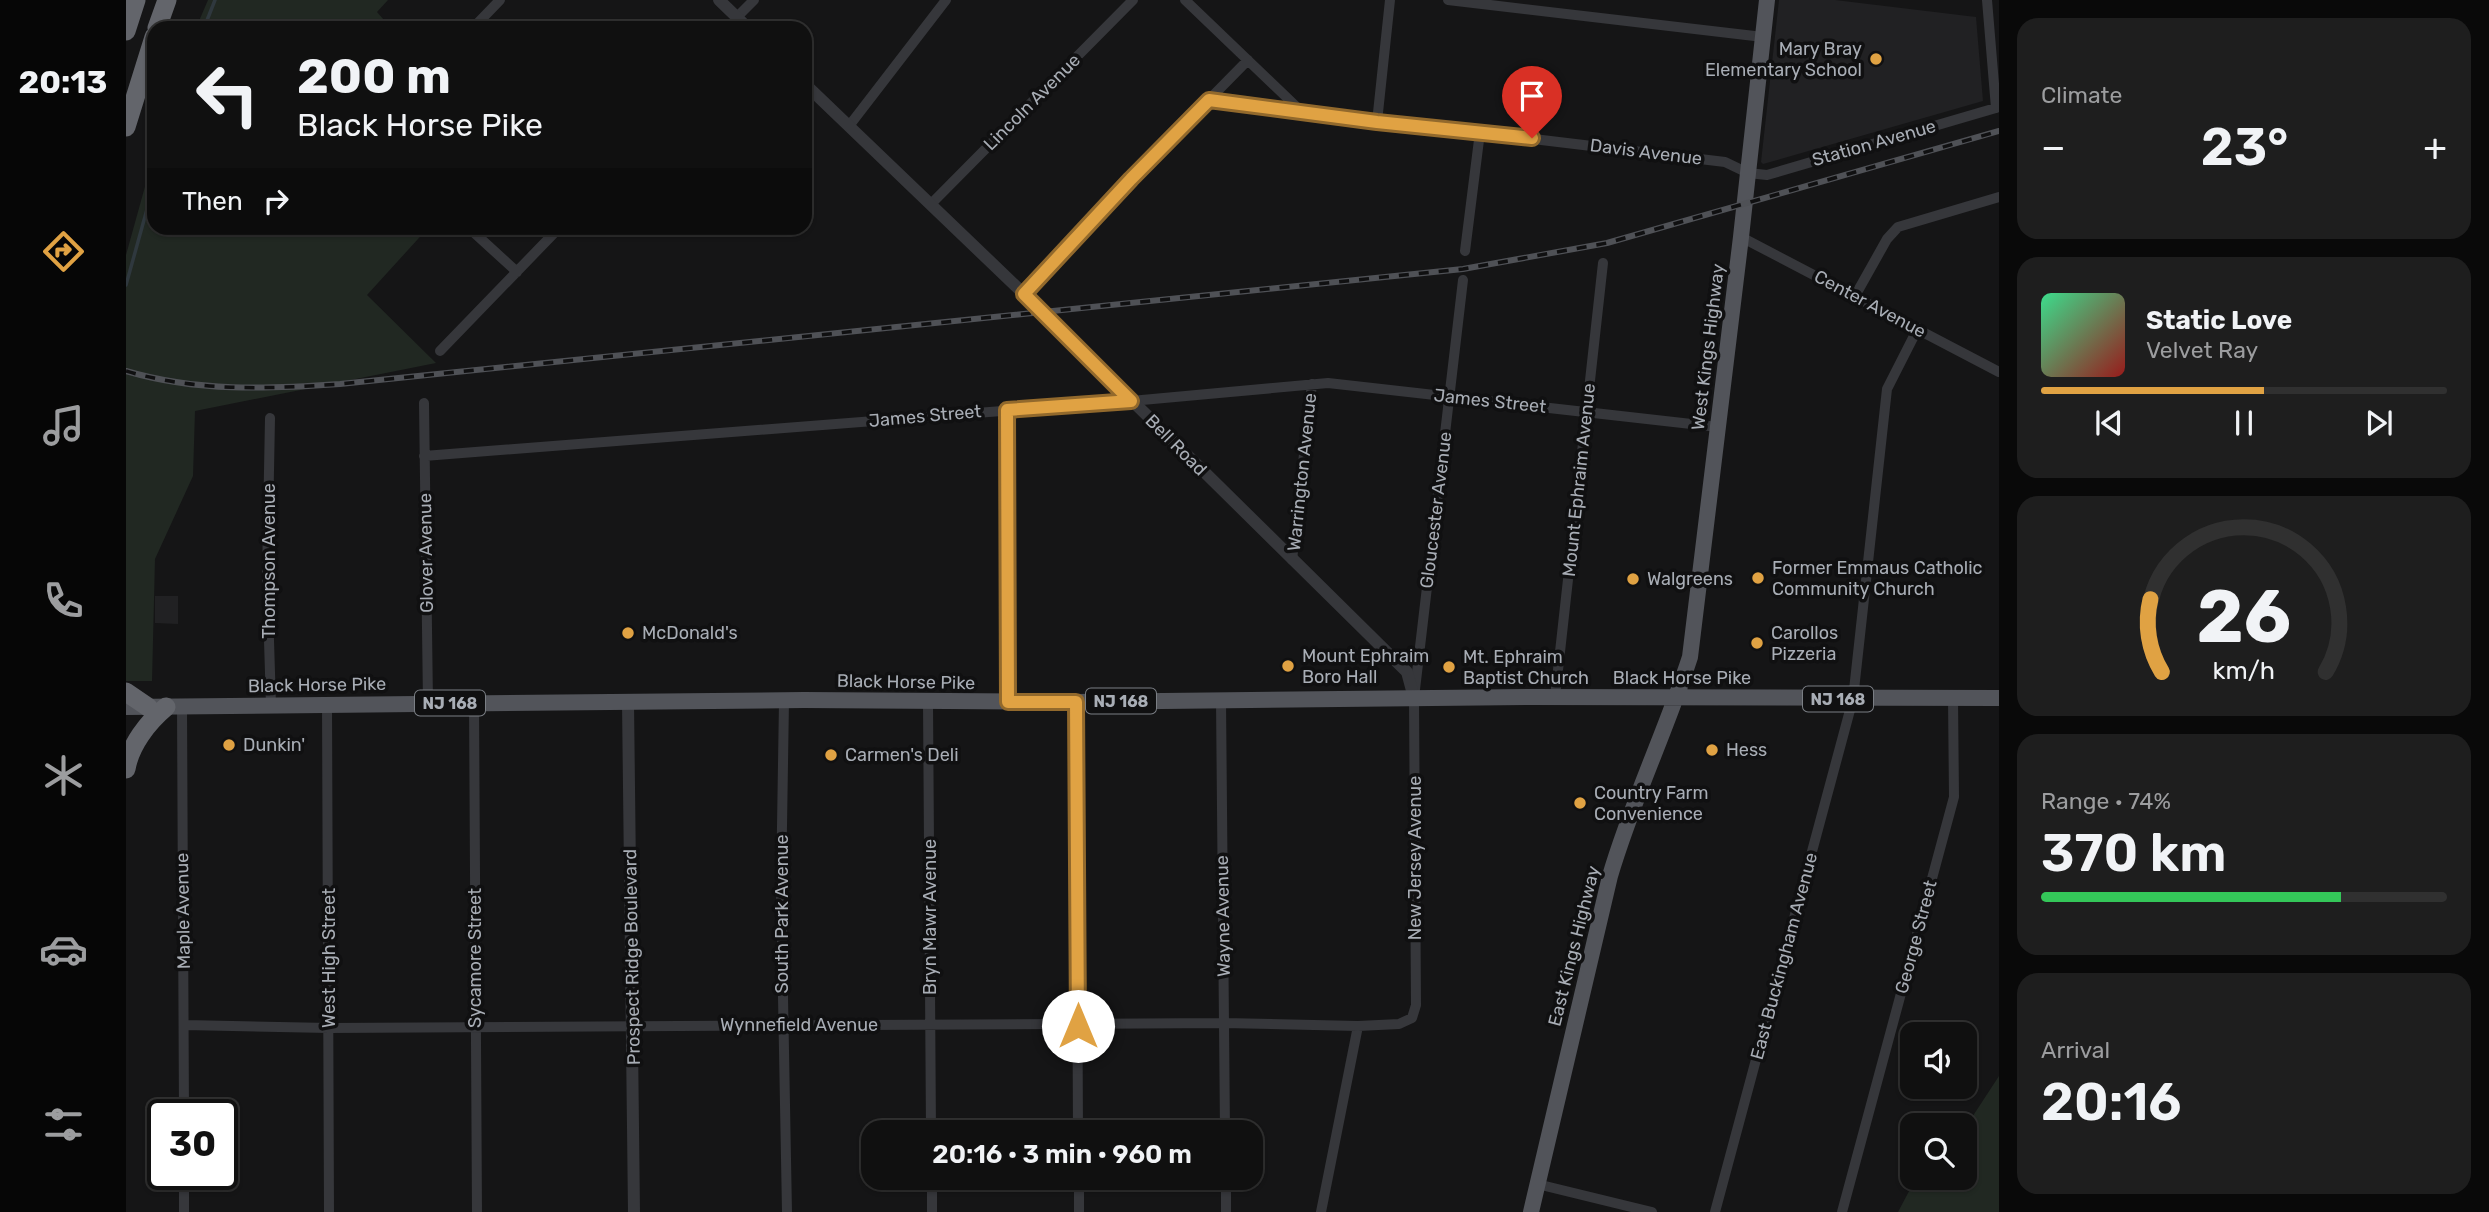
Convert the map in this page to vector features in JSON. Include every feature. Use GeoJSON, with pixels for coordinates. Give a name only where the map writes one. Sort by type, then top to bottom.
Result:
{"type":"FeatureCollection","features":[{"type":"Feature","properties":{"kind":"highway"},"geometry":{"type":"LineString","coordinates":[[126,9],[130,0]]}},
{"type":"Feature","properties":{"kind":"highway"},"geometry":{"type":"LineString","coordinates":[[126,31],[136,0]]}},
{"type":"Feature","properties":{"kind":"highway"},"geometry":{"type":"LineString","coordinates":[[160,21],[167,0]]}},
{"type":"Feature","properties":{"kind":"highway"},"geometry":{"type":"LineString","coordinates":[[126,127],[147,60]]}},
{"type":"Feature","properties":{"kind":"highway"},"geometry":{"type":"LineString","coordinates":[[126,692],[165,707],[154,717],[127,756]]}},
{"type":"Feature","properties":{"kind":"main road","name":"West Kings Highway"},"geometry":{"type":"LineString","coordinates":[[1677,696],[1690,657],[1767,0]]}},
{"type":"Feature","properties":{"kind":"main road","name":"Black Horse Pike"},"geometry":{"type":"LineString","coordinates":[[165,707],[1677,696],[1999,698]]}},
{"type":"Feature","properties":{"kind":"main road","name":"East Kings Highway"},"geometry":{"type":"LineString","coordinates":[[1531,1212],[1607,885],[1622,834],[1677,696]]}},
{"type":"Feature","properties":{"kind":"main road","name":"NJ 168"},"geometry":{"type":"LineString","coordinates":[[126,707],[165,707]]}},
{"type":"Feature","properties":{"kind":"street"},"geometry":{"type":"LineString","coordinates":[[479,21],[500,0]]}},
{"type":"Feature","properties":{"kind":"street"},"geometry":{"type":"LineString","coordinates":[[719,0],[741,21]]}},
{"type":"Feature","properties":{"kind":"street"},"geometry":{"type":"LineString","coordinates":[[737,17],[754,0]]}},
{"type":"Feature","properties":{"kind":"street"},"geometry":{"type":"LineString","coordinates":[[849,127],[946,0]]}},
{"type":"Feature","properties":{"kind":"street","name":"Lincoln Avenue"},"geometry":{"type":"LineString","coordinates":[[931,204],[1133,0]]}},
{"type":"Feature","properties":{"kind":"street"},"geometry":{"type":"LineString","coordinates":[[1185,0],[1303,113]]}},
{"type":"Feature","properties":{"kind":"street"},"geometry":{"type":"LineString","coordinates":[[1377,122],[1390,0]]}},
{"type":"Feature","properties":{"kind":"street"},"geometry":{"type":"LineString","coordinates":[[1448,0],[1763,37]]}},
{"type":"Feature","properties":{"kind":"street"},"geometry":{"type":"LineString","coordinates":[[1987,0],[1998,107]]}},
{"type":"Feature","properties":{"kind":"street"},"geometry":{"type":"LineString","coordinates":[[1024,294],[1131,179],[1248,60]]}},
{"type":"Feature","properties":{"kind":"street","name":"Bell Road"},"geometry":{"type":"LineString","coordinates":[[812,91],[1024,294],[1407,672],[1414,698]]}},
{"type":"Feature","properties":{"kind":"street","name":"Davis Avenue"},"geometry":{"type":"LineString","coordinates":[[1209,100],[1725,162],[1748,173]]}},
{"type":"Feature","properties":{"kind":"street","name":"Station Avenue"},"geometry":{"type":"LineString","coordinates":[[1748,173],[1767,174],[1998,107]]}},
{"type":"Feature","properties":{"kind":"street"},"geometry":{"type":"LineString","coordinates":[[1465,251],[1480,132]]}},
{"type":"Feature","properties":{"kind":"street"},"geometry":{"type":"LineString","coordinates":[[1855,296],[1887,239],[1898,227],[1999,197]]}},
{"type":"Feature","properties":{"kind":"street"},"geometry":{"type":"LineString","coordinates":[[477,235],[517,272]]}},
{"type":"Feature","properties":{"kind":"street"},"geometry":{"type":"LineString","coordinates":[[440,351],[552,235]]}},
{"type":"Feature","properties":{"kind":"street","name":"Center Avenue"},"geometry":{"type":"LineString","coordinates":[[1741,237],[1999,372]]}},
{"type":"Feature","properties":{"kind":"street","name":"Mount Ephraim Avenue"},"geometry":{"type":"LineString","coordinates":[[1555,697],[1603,263]]}},
{"type":"Feature","properties":{"kind":"street","name":"Gloucester Avenue"},"geometry":{"type":"LineString","coordinates":[[1414,698],[1463,279]]}},
{"type":"Feature","properties":{"kind":"street","name":"East Buckingham Avenue"},"geometry":{"type":"LineString","coordinates":[[1716,1212],[1853,699],[1887,389],[1918,328]]}},
{"type":"Feature","properties":{"kind":"street","name":"James Street"},"geometry":{"type":"LineString","coordinates":[[424,456],[1328,383],[1718,427]]}},
{"type":"Feature","properties":{"kind":"street","name":"Warrington Avenue"},"geometry":{"type":"LineString","coordinates":[[1292,561],[1312,384]]}},
{"type":"Feature","properties":{"kind":"street","name":"Glover Avenue"},"geometry":{"type":"LineString","coordinates":[[424,403],[428,703]]}},
{"type":"Feature","properties":{"kind":"street"},"geometry":{"type":"LineString","coordinates":[[1007,410],[1008,702]]}},
{"type":"Feature","properties":{"kind":"street","name":"Thompson Avenue"},"geometry":{"type":"LineString","coordinates":[[270,418],[267,576],[271,705]]}},
{"type":"Feature","properties":{"kind":"street","name":"New Jersey Avenue"},"geometry":{"type":"LineString","coordinates":[[1412,1018],[1416,1005],[1414,698]]}},
{"type":"Feature","properties":{"kind":"street","name":"George Street"},"geometry":{"type":"LineString","coordinates":[[1842,1212],[1954,797],[1952,698]]}},
{"type":"Feature","properties":{"kind":"street","name":"Wayne Avenue"},"geometry":{"type":"LineString","coordinates":[[1221,700],[1225,1120]]}},
{"type":"Feature","properties":{"kind":"street","name":"South Park Avenue"},"geometry":{"type":"LineString","coordinates":[[784,701],[781,890],[787,1212]]}},
{"type":"Feature","properties":{"kind":"street","name":"Prospect Ridge Boulevard"},"geometry":{"type":"LineString","coordinates":[[628,702],[634,1212]]}},
{"type":"Feature","properties":{"kind":"street","name":"Bryn Mawr Avenue"},"geometry":{"type":"LineString","coordinates":[[928,702],[931,1120]]}},
{"type":"Feature","properties":{"kind":"street"},"geometry":{"type":"LineString","coordinates":[[1076,702],[1078,1120]]}},
{"type":"Feature","properties":{"kind":"street","name":"Sycamore Street"},"geometry":{"type":"LineString","coordinates":[[474,703],[477,1212]]}},
{"type":"Feature","properties":{"kind":"street","name":"West High Street"},"geometry":{"type":"LineString","coordinates":[[327,704],[329,1212]]}},
{"type":"Feature","properties":{"kind":"street","name":"Maple Avenue"},"geometry":{"type":"LineString","coordinates":[[165,707],[184,1025],[184,1099]]}},
{"type":"Feature","properties":{"kind":"street","name":"Wynnefield Avenue"},"geometry":{"type":"LineString","coordinates":[[184,1025],[329,1028],[783,1024],[1078,1026],[1224,1023],[1358,1026],[1399,1024],[1412,1018]]}},
{"type":"Feature","properties":{"kind":"street"},"geometry":{"type":"LineString","coordinates":[[1321,1212],[1358,1026]]}},
{"type":"Feature","properties":{"kind":"street"},"geometry":{"type":"LineString","coordinates":[[1537,1184],[1652,1212]]}},
{"type":"Feature","properties":{"kind":"street"},"geometry":{"type":"LineString","coordinates":[[184,1190],[184,1212]]}},
{"type":"Feature","properties":{"kind":"street"},"geometry":{"type":"LineString","coordinates":[[932,1190],[932,1212]]}},
{"type":"Feature","properties":{"kind":"street"},"geometry":{"type":"LineString","coordinates":[[1079,1190],[1079,1212]]}},
{"type":"Feature","properties":{"kind":"street"},"geometry":{"type":"LineString","coordinates":[[1226,1190],[1226,1212]]}},
{"type":"Feature","properties":{"kind":"shaded area"},"geometry":{"type":"Polygon","coordinates":[[[208,0],[388,0],[377,12],[385,21],[199,21],[208,0]]]}},
{"type":"Feature","properties":{"kind":"shaded area","name":"Mary Bray Elementary School"},"geometry":{"type":"Polygon","coordinates":[[[1779,0],[1835,0],[1976,17],[1983,101],[1763,164],[1761,162],[1779,0]]]}},
{"type":"Feature","properties":{"kind":"shaded area"},"geometry":{"type":"Polygon","coordinates":[[[147,179],[147,235],[422,235],[367,295],[436,363],[195,411],[193,476],[155,559],[152,681],[126,681],[126,255],[147,179]]]}},
{"type":"Feature","properties":{"kind":"shaded area"},"geometry":{"type":"Polygon","coordinates":[[[155,596],[178,596],[178,624],[155,623],[155,596]]]}},
{"type":"Feature","properties":{"kind":"shaded area"},"geometry":{"type":"Polygon","coordinates":[[[1999,1076],[1999,1212],[1898,1212],[1910,1190],[1977,1190],[1977,1113],[1975,1113],[1999,1076]]]}},
{"type":"Feature","properties":{"kind":"waterway"},"geometry":{"type":"LineString","coordinates":[[207,21],[215,0]]}},
{"type":"Feature","properties":{"kind":"waterway"},"geometry":{"type":"LineString","coordinates":[[126,285],[147,209]]}},
{"type":"Feature","properties":{"kind":"railway"},"geometry":{"type":"LineString","coordinates":[[126,371],[206,386],[259,388],[340,384],[1463,269],[1607,243],[1999,131]]}},
{"type":"Feature","properties":{"kind":"place","name":"Mary Bray Elementary School"},"geometry":{"type":"Point","coordinates":[1876,59]}},
{"type":"Feature","properties":{"kind":"place","name":"Former Emmaus Catholic Community Church"},"geometry":{"type":"Point","coordinates":[1758,578]}},
{"type":"Feature","properties":{"kind":"place","name":"Walgreens"},"geometry":{"type":"Point","coordinates":[1633,579]}},
{"type":"Feature","properties":{"kind":"place","name":"McDonald's"},"geometry":{"type":"Point","coordinates":[628,633]}},
{"type":"Feature","properties":{"kind":"place","name":"Carollos Pizzeria"},"geometry":{"type":"Point","coordinates":[1757,643]}},
{"type":"Feature","properties":{"kind":"place","name":"Mount Ephraim Boro Hall"},"geometry":{"type":"Point","coordinates":[1288,666]}},
{"type":"Feature","properties":{"kind":"place","name":"Mt. Ephraim Baptist Church"},"geometry":{"type":"Point","coordinates":[1449,667]}},
{"type":"Feature","properties":{"kind":"place","name":"Dunkin'"},"geometry":{"type":"Point","coordinates":[229,745]}},
{"type":"Feature","properties":{"kind":"place","name":"Hess"},"geometry":{"type":"Point","coordinates":[1712,750]}},
{"type":"Feature","properties":{"kind":"place","name":"Carmen's Deli"},"geometry":{"type":"Point","coordinates":[831,755]}},
{"type":"Feature","properties":{"kind":"place","name":"Country Farm Convenience"},"geometry":{"type":"Point","coordinates":[1580,803]}},
{"type":"Feature","properties":{"kind":"route"},"geometry":{"type":"LineString","coordinates":[[1078,1026],[1076,702],[1008,702],[1007,410],[1131,401],[1024,294],[1209,100],[1377,122],[1532,138]]}}]}
